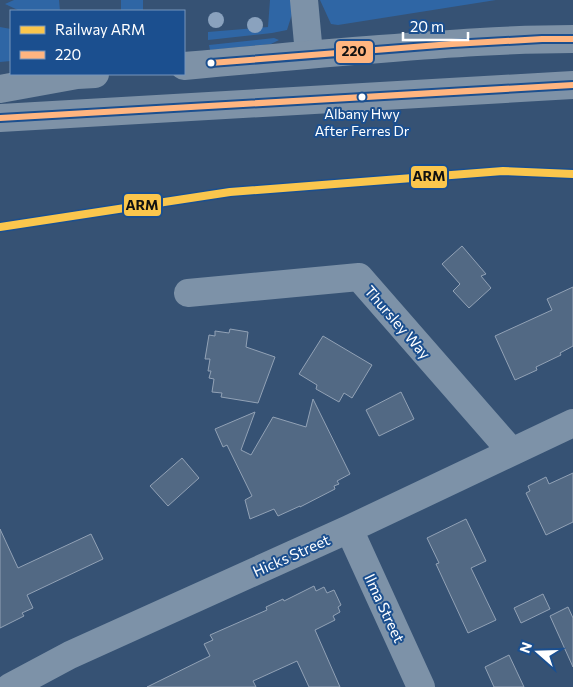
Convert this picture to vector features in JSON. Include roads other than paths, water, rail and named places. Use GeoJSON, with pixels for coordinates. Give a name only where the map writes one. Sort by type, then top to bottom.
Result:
{"type":"FeatureCollection","features":[{"type":"Feature","properties":{"kind":"highway"},"geometry":{"type":"LineString","coordinates":[[542,39],[573,30]]}},
{"type":"Feature","properties":{"kind":"highway"},"geometry":{"type":"LineString","coordinates":[[185,66],[309,54],[452,44],[573,39]]}},
{"type":"Feature","properties":{"kind":"highway"},"geometry":{"type":"LineString","coordinates":[[0,89],[77,75]]}},
{"type":"Feature","properties":{"kind":"highway"},"geometry":{"type":"LineString","coordinates":[[0,118],[573,85]]}},
{"type":"Feature","properties":{"kind":"street"},"geometry":{"type":"LineString","coordinates":[[304,0],[309,54]]}},
{"type":"Feature","properties":{"kind":"street","name":"Thursley Way"},"geometry":{"type":"LineString","coordinates":[[188,293],[359,277],[512,452]]}},
{"type":"Feature","properties":{"kind":"street","name":"Hicks Street"},"geometry":{"type":"LineString","coordinates":[[10,687],[70,655],[349,529],[573,423]]}},
{"type":"Feature","properties":{"kind":"street","name":"Ilma Street"},"geometry":{"type":"LineString","coordinates":[[349,529],[422,687]]}},
{"type":"Feature","properties":{"kind":"rail line","name":"ARM"},"geometry":{"type":"LineString","coordinates":[[0,227],[230,192],[503,171],[573,174]]}},
{"type":"Feature","properties":{"kind":"place","name":"Albany Hwy After Ferres Dr"},"geometry":{"type":"Point","coordinates":[362,97]}}]}
